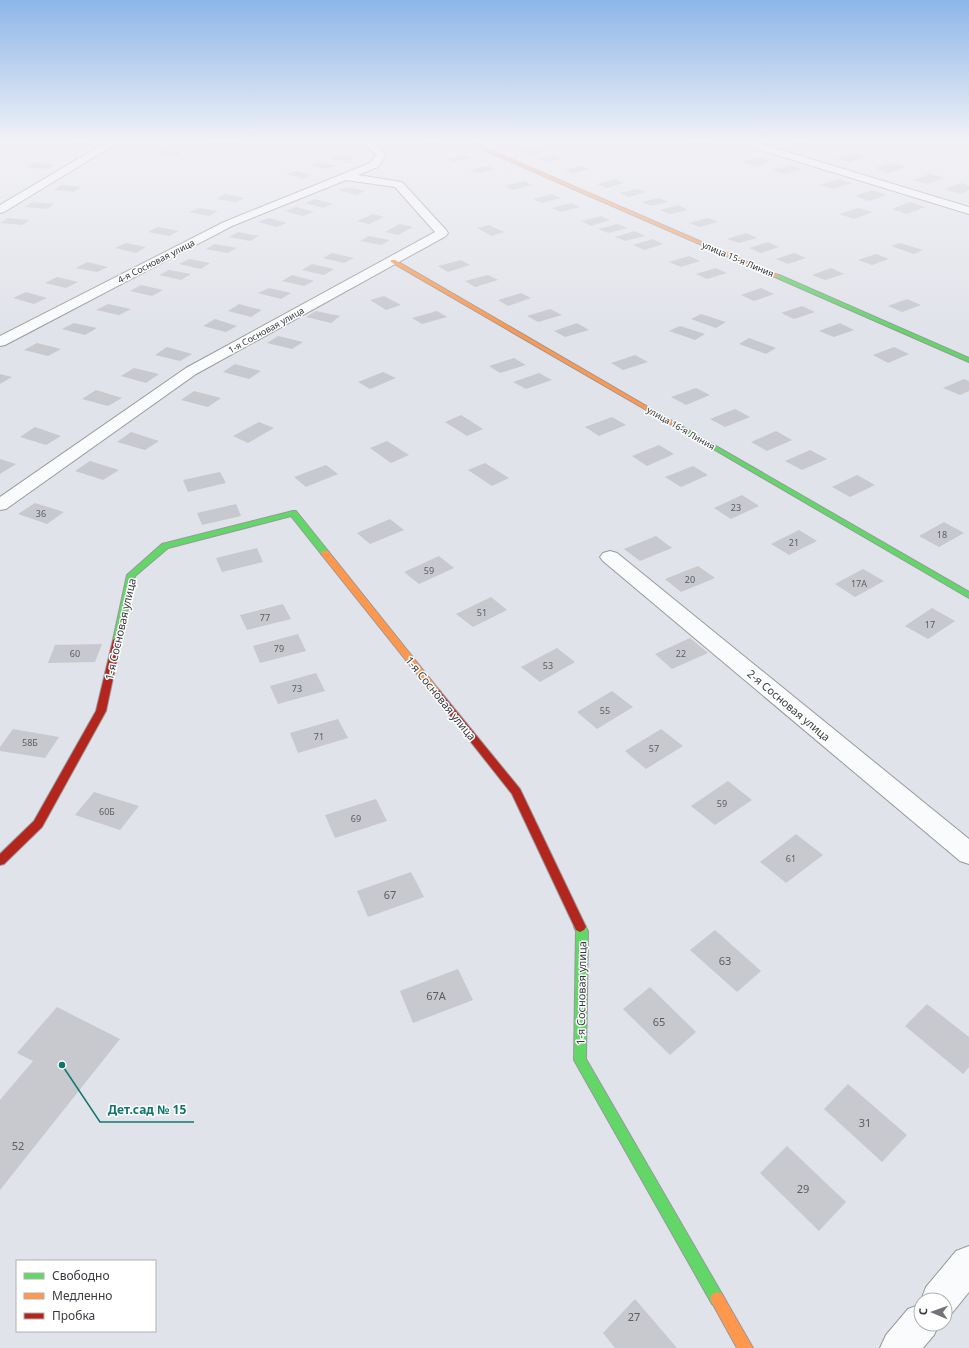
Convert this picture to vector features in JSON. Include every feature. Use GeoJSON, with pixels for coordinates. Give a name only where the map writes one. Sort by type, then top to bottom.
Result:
{"type":"FeatureCollection","features":[{"type":"Feature","properties":{"kind":"street"},"geometry":{"type":"LineString","coordinates":[[0,210],[12,203]]}},
{"type":"Feature","properties":{"kind":"street","name":"4-я Сосновая улица"},"geometry":{"type":"LineString","coordinates":[[0,342],[228,224],[282,203]]}},
{"type":"Feature","properties":{"kind":"street","name":"1-я Сосновая улица"},"geometry":{"type":"LineString","coordinates":[[0,505],[191,371],[442,233],[415,203]]}},
{"type":"Feature","properties":{"kind":"street","name":"улица 15-я Линия"},"geometry":{"type":"LineString","coordinates":[[608,203],[969,360]]}},
{"type":"Feature","properties":{"kind":"street"},"geometry":{"type":"LineString","coordinates":[[943,203],[969,211]]}},
{"type":"Feature","properties":{"kind":"street","name":"улица 16-я Линия"},"geometry":{"type":"LineString","coordinates":[[393,261],[969,595]]}},
{"type":"Feature","properties":{"kind":"street","name":"1-я Сосновая улица"},"geometry":{"type":"LineString","coordinates":[[0,861],[38,824],[101,711],[131,576],[165,546],[293,514],[516,792],[582,931],[580,1060],[745,1348]]}},
{"type":"Feature","properties":{"kind":"street","name":"2-я Сосновая улица"},"geometry":{"type":"LineString","coordinates":[[610,556],[969,854]]}},
{"type":"Feature","properties":{"kind":"street"},"geometry":{"type":"LineString","coordinates":[[946,1292],[969,1264]]}},
{"type":"Feature","properties":{"kind":"street"},"geometry":{"type":"LineString","coordinates":[[899,1348],[913,1331]]}},
{"type":"Feature","properties":{"kind":"building"},"geometry":{"type":"Polygon","coordinates":[[[32,203],[54,204],[47,209],[25,207],[32,203]]]}},
{"type":"Feature","properties":{"kind":"building"},"geometry":{"type":"Polygon","coordinates":[[[305,203],[329,203],[333,204],[323,208],[305,203]]]}},
{"type":"Feature","properties":{"kind":"building"},"geometry":{"type":"Polygon","coordinates":[[[571,203],[580,207],[561,212],[552,208],[571,203]]]}},
{"type":"Feature","properties":{"kind":"building"},"geometry":{"type":"Polygon","coordinates":[[[643,203],[665,203],[651,206],[643,203]]]}},
{"type":"Feature","properties":{"kind":"building"},"geometry":{"type":"Polygon","coordinates":[[[908,203],[925,207],[907,214],[892,209],[908,203]]]}},
{"type":"Feature","properties":{"kind":"building"},"geometry":{"type":"Polygon","coordinates":[[[678,205],[688,210],[670,214],[660,210],[678,205]]]}},
{"type":"Feature","properties":{"kind":"building"},"geometry":{"type":"Polygon","coordinates":[[[296,207],[314,212],[303,216],[285,211],[296,207]]]}},
{"type":"Feature","properties":{"kind":"building"},"geometry":{"type":"Polygon","coordinates":[[[199,208],[218,211],[209,216],[189,212],[199,208]]]}},
{"type":"Feature","properties":{"kind":"building"},"geometry":{"type":"Polygon","coordinates":[[[858,208],[873,212],[854,219],[839,214],[858,208]]]}},
{"type":"Feature","properties":{"kind":"building"},"geometry":{"type":"Polygon","coordinates":[[[373,214],[384,217],[369,224],[357,221],[373,214]]]}},
{"type":"Feature","properties":{"kind":"building"},"geometry":{"type":"Polygon","coordinates":[[[601,216],[610,220],[591,226],[581,221],[601,216]]]}},
{"type":"Feature","properties":{"kind":"building"},"geometry":{"type":"Polygon","coordinates":[[[8,218],[30,220],[22,225],[0,223],[8,218]]]}},
{"type":"Feature","properties":{"kind":"building"},"geometry":{"type":"Polygon","coordinates":[[[269,218],[287,223],[277,227],[258,222],[269,218]]]}},
{"type":"Feature","properties":{"kind":"building"},"geometry":{"type":"Polygon","coordinates":[[[708,218],[718,222],[700,227],[689,223],[708,218]]]}},
{"type":"Feature","properties":{"kind":"building"},"geometry":{"type":"Polygon","coordinates":[[[400,224],[413,227],[398,235],[385,232],[400,224]]]}},
{"type":"Feature","properties":{"kind":"building"},"geometry":{"type":"Polygon","coordinates":[[[618,224],[628,228],[608,233],[598,229],[618,224]]]}},
{"type":"Feature","properties":{"kind":"building"},"geometry":{"type":"Polygon","coordinates":[[[489,225],[504,232],[492,236],[477,228],[489,225]]]}},
{"type":"Feature","properties":{"kind":"building"},"geometry":{"type":"Polygon","coordinates":[[[158,227],[179,231],[169,236],[148,232],[158,227]]]}},
{"type":"Feature","properties":{"kind":"building"},"geometry":{"type":"Polygon","coordinates":[[[635,231],[645,236],[625,241],[615,237],[635,231]]]}},
{"type":"Feature","properties":{"kind":"building"},"geometry":{"type":"Polygon","coordinates":[[[238,232],[259,236],[250,241],[229,237],[238,232]]]}},
{"type":"Feature","properties":{"kind":"building"},"geometry":{"type":"Polygon","coordinates":[[[746,233],[757,238],[739,243],[727,239],[746,233]]]}},
{"type":"Feature","properties":{"kind":"building"},"geometry":{"type":"Polygon","coordinates":[[[369,236],[390,240],[381,245],[360,241],[369,236]]]}},
{"type":"Feature","properties":{"kind":"building"},"geometry":{"type":"Polygon","coordinates":[[[653,239],[663,244],[644,250],[633,245],[653,239]]]}},
{"type":"Feature","properties":{"kind":"building"},"geometry":{"type":"Polygon","coordinates":[[[768,242],[779,247],[761,253],[749,248],[768,242]]]}},
{"type":"Feature","properties":{"kind":"building"},"geometry":{"type":"Polygon","coordinates":[[[126,243],[146,247],[136,253],[115,248],[126,243]]]}},
{"type":"Feature","properties":{"kind":"building"},"geometry":{"type":"Polygon","coordinates":[[[900,243],[923,250],[914,254],[891,246],[900,243]]]}},
{"type":"Feature","properties":{"kind":"building"},"geometry":{"type":"Polygon","coordinates":[[[215,244],[237,248],[228,253],[206,249],[215,244]]]}},
{"type":"Feature","properties":{"kind":"building"},"geometry":{"type":"Polygon","coordinates":[[[332,253],[354,258],[344,263],[323,258],[332,253]]]}},
{"type":"Feature","properties":{"kind":"building"},"geometry":{"type":"Polygon","coordinates":[[[794,253],[806,258],[788,264],[776,259],[794,253]]]}},
{"type":"Feature","properties":{"kind":"building"},"geometry":{"type":"Polygon","coordinates":[[[876,254],[889,259],[872,265],[858,260],[876,254]]]}},
{"type":"Feature","properties":{"kind":"building"},"geometry":{"type":"Polygon","coordinates":[[[689,256],[700,261],[681,267],[669,262],[689,256]]]}},
{"type":"Feature","properties":{"kind":"building"},"geometry":{"type":"Polygon","coordinates":[[[189,259],[210,263],[201,269],[179,264],[189,259]]]}},
{"type":"Feature","properties":{"kind":"building"},"geometry":{"type":"Polygon","coordinates":[[[461,260],[470,265],[448,272],[438,266],[461,260]]]}},
{"type":"Feature","properties":{"kind":"building"},"geometry":{"type":"Polygon","coordinates":[[[87,262],[108,267],[97,272],[76,268],[87,262]]]}},
{"type":"Feature","properties":{"kind":"building"},"geometry":{"type":"Polygon","coordinates":[[[312,264],[334,269],[324,275],[302,270],[312,264]]]}},
{"type":"Feature","properties":{"kind":"building"},"geometry":{"type":"Polygon","coordinates":[[[716,268],[727,273],[707,279],[696,274],[716,268]]]}},
{"type":"Feature","properties":{"kind":"building"},"geometry":{"type":"Polygon","coordinates":[[[831,268],[844,274],[825,280],[812,275],[831,268]]]}},
{"type":"Feature","properties":{"kind":"building"},"geometry":{"type":"Polygon","coordinates":[[[169,270],[191,274],[181,280],[159,275],[169,270]]]}},
{"type":"Feature","properties":{"kind":"building"},"geometry":{"type":"Polygon","coordinates":[[[292,275],[314,281],[304,286],[282,281],[292,275]]]}},
{"type":"Feature","properties":{"kind":"building"},"geometry":{"type":"Polygon","coordinates":[[[488,275],[498,280],[475,287],[465,281],[488,275]]]}},
{"type":"Feature","properties":{"kind":"building"},"geometry":{"type":"Polygon","coordinates":[[[57,277],[78,282],[66,288],[45,283],[57,277]]]}},
{"type":"Feature","properties":{"kind":"building"},"geometry":{"type":"Polygon","coordinates":[[[141,285],[163,290],[152,296],[130,291],[141,285]]]}},
{"type":"Feature","properties":{"kind":"building"},"geometry":{"type":"Polygon","coordinates":[[[269,288],[291,293],[281,299],[258,293],[269,288]]]}},
{"type":"Feature","properties":{"kind":"building"},"geometry":{"type":"Polygon","coordinates":[[[761,288],[774,294],[754,301],[741,295],[761,288]]]}},
{"type":"Feature","properties":{"kind":"building"},"geometry":{"type":"Polygon","coordinates":[[[26,292],[47,298],[34,304],[13,298],[26,292]]]}},
{"type":"Feature","properties":{"kind":"building"},"geometry":{"type":"Polygon","coordinates":[[[521,293],[531,298],[508,306],[498,300],[521,293]]]}},
{"type":"Feature","properties":{"kind":"building"},"geometry":{"type":"Polygon","coordinates":[[[384,296],[401,305],[386,310],[370,300],[384,296]]]}},
{"type":"Feature","properties":{"kind":"building"},"geometry":{"type":"Polygon","coordinates":[[[907,299],[921,305],[902,312],[888,306],[907,299]]]}},
{"type":"Feature","properties":{"kind":"building"},"geometry":{"type":"Polygon","coordinates":[[[108,304],[131,309],[119,315],[96,310],[108,304]]]}},
{"type":"Feature","properties":{"kind":"building"},"geometry":{"type":"Polygon","coordinates":[[[239,304],[262,310],[251,317],[228,311],[239,304]]]}},
{"type":"Feature","properties":{"kind":"building"},"geometry":{"type":"Polygon","coordinates":[[[802,306],[815,312],[794,319],[781,313],[802,306]]]}},
{"type":"Feature","properties":{"kind":"building"},"geometry":{"type":"Polygon","coordinates":[[[550,309],[562,315],[538,322],[527,316],[550,309]]]}},
{"type":"Feature","properties":{"kind":"building"},"geometry":{"type":"Polygon","coordinates":[[[316,311],[340,316],[331,323],[306,317],[316,311]]]}},
{"type":"Feature","properties":{"kind":"building"},"geometry":{"type":"Polygon","coordinates":[[[437,311],[447,317],[422,324],[412,318],[437,311]]]}},
{"type":"Feature","properties":{"kind":"building"},"geometry":{"type":"Polygon","coordinates":[[[701,314],[726,322],[716,328],[691,319],[701,314]]]}},
{"type":"Feature","properties":{"kind":"building"},"geometry":{"type":"Polygon","coordinates":[[[215,319],[237,326],[226,332],[203,326],[215,319]]]}},
{"type":"Feature","properties":{"kind":"building"},"geometry":{"type":"Polygon","coordinates":[[[74,323],[97,328],[85,335],[62,329],[74,323]]]}},
{"type":"Feature","properties":{"kind":"building"},"geometry":{"type":"Polygon","coordinates":[[[577,323],[589,330],[565,337],[554,331],[577,323]]]}},
{"type":"Feature","properties":{"kind":"building"},"geometry":{"type":"Polygon","coordinates":[[[840,323],[854,330],[834,337],[819,331],[840,323]]]}},
{"type":"Feature","properties":{"kind":"building"},"geometry":{"type":"Polygon","coordinates":[[[680,326],[705,334],[695,340],[669,331],[680,326]]]}},
{"type":"Feature","properties":{"kind":"building"},"geometry":{"type":"Polygon","coordinates":[[[278,336],[303,342],[292,349],[267,343],[278,336]]]}},
{"type":"Feature","properties":{"kind":"building"},"geometry":{"type":"Polygon","coordinates":[[[749,338],[776,348],[766,354],[739,344],[749,338]]]}},
{"type":"Feature","properties":{"kind":"building"},"geometry":{"type":"Polygon","coordinates":[[[37,343],[61,349],[48,356],[24,350],[37,343]]]}},
{"type":"Feature","properties":{"kind":"building"},"geometry":{"type":"Polygon","coordinates":[[[167,347],[192,354],[180,361],[155,355],[167,347]]]}},
{"type":"Feature","properties":{"kind":"building"},"geometry":{"type":"Polygon","coordinates":[[[894,347],[909,354],[888,363],[873,355],[894,347]]]}},
{"type":"Feature","properties":{"kind":"building"},"geometry":{"type":"Polygon","coordinates":[[[635,355],[648,362],[623,370],[611,363],[635,355]]]}},
{"type":"Feature","properties":{"kind":"building"},"geometry":{"type":"Polygon","coordinates":[[[514,358],[526,365],[500,373],[489,366],[514,358]]]}},
{"type":"Feature","properties":{"kind":"building"},"geometry":{"type":"Polygon","coordinates":[[[235,364],[261,371],[249,379],[223,372],[235,364]]]}},
{"type":"Feature","properties":{"kind":"building"},"geometry":{"type":"Polygon","coordinates":[[[134,368],[159,374],[146,383],[121,376],[134,368]]]}},
{"type":"Feature","properties":{"kind":"building"},"geometry":{"type":"Polygon","coordinates":[[[383,372],[396,378],[370,389],[358,382],[383,372]]]}},
{"type":"Feature","properties":{"kind":"building"},"geometry":{"type":"Polygon","coordinates":[[[539,373],[552,380],[526,389],[513,382],[539,373]]]}},
{"type":"Feature","properties":{"kind":"building"},"geometry":{"type":"Polygon","coordinates":[[[0,374],[12,377],[0,384],[0,374]]]}},
{"type":"Feature","properties":{"kind":"building"},"geometry":{"type":"Polygon","coordinates":[[[964,379],[969,381],[969,391],[960,395],[943,388],[964,379]]]}},
{"type":"Feature","properties":{"kind":"building"},"geometry":{"type":"Polygon","coordinates":[[[696,388],[710,395],[686,405],[671,397],[696,388]]]}},
{"type":"Feature","properties":{"kind":"building"},"geometry":{"type":"Polygon","coordinates":[[[96,390],[122,398],[108,406],[82,399],[96,390]]]}},
{"type":"Feature","properties":{"kind":"building"},"geometry":{"type":"Polygon","coordinates":[[[194,391],[221,398],[208,407],[181,400],[194,391]]]}},
{"type":"Feature","properties":{"kind":"building"},"geometry":{"type":"Polygon","coordinates":[[[735,409],[750,417],[725,427],[710,419],[735,409]]]}},
{"type":"Feature","properties":{"kind":"building"},"geometry":{"type":"Polygon","coordinates":[[[461,415],[483,429],[467,436],[445,422],[461,415]]]}},
{"type":"Feature","properties":{"kind":"building"},"geometry":{"type":"Polygon","coordinates":[[[612,417],[626,425],[599,436],[585,427],[612,417]]]}},
{"type":"Feature","properties":{"kind":"building"},"geometry":{"type":"Polygon","coordinates":[[[259,422],[274,428],[248,443],[233,436],[259,422]]]}},
{"type":"Feature","properties":{"kind":"building"},"geometry":{"type":"Polygon","coordinates":[[[35,427],[61,436],[46,445],[20,437],[35,427]]]}},
{"type":"Feature","properties":{"kind":"building"},"geometry":{"type":"Polygon","coordinates":[[[776,431],[792,440],[767,451],[751,442],[776,431]]]}},
{"type":"Feature","properties":{"kind":"building"},"geometry":{"type":"Polygon","coordinates":[[[131,432],[159,441],[145,450],[117,442],[131,432]]]}},
{"type":"Feature","properties":{"kind":"building"},"geometry":{"type":"Polygon","coordinates":[[[387,441],[409,455],[391,463],[370,448],[387,441]]]}},
{"type":"Feature","properties":{"kind":"building"},"geometry":{"type":"Polygon","coordinates":[[[659,445],[674,454],[647,466],[632,456],[659,445]]]}},
{"type":"Feature","properties":{"kind":"building"},"geometry":{"type":"Polygon","coordinates":[[[810,450],[827,459],[802,470],[785,461],[810,450]]]}},
{"type":"Feature","properties":{"kind":"building"},"geometry":{"type":"Polygon","coordinates":[[[0,459],[16,464],[0,474],[0,459]]]}},
{"type":"Feature","properties":{"kind":"building"},"geometry":{"type":"Polygon","coordinates":[[[90,461],[119,470],[103,480],[75,471],[90,461]]]}},
{"type":"Feature","properties":{"kind":"building"},"geometry":{"type":"Polygon","coordinates":[[[485,463],[509,478],[492,486],[468,470],[485,463]]]}},
{"type":"Feature","properties":{"kind":"building"},"geometry":{"type":"Polygon","coordinates":[[[326,465],[338,474],[306,487],[294,477],[326,465]]]}},
{"type":"Feature","properties":{"kind":"building"},"geometry":{"type":"Polygon","coordinates":[[[693,466],[708,475],[681,487],[665,477],[693,466]]]}},
{"type":"Feature","properties":{"kind":"building"},"geometry":{"type":"Polygon","coordinates":[[[220,472],[226,483],[188,492],[183,480],[220,472]]]}},
{"type":"Feature","properties":{"kind":"building"},"geometry":{"type":"Polygon","coordinates":[[[857,475],[875,485],[850,497],[832,487],[857,475]]]}},
{"type":"Feature","properties":{"kind":"building"},"geometry":{"type":"Polygon","coordinates":[[[742,495],[759,506],[731,519],[714,508],[742,495]]]}},
{"type":"Feature","properties":{"kind":"building"},"geometry":{"type":"Polygon","coordinates":[[[35,503],[64,512],[47,524],[18,514],[35,503]]]}},
{"type":"Feature","properties":{"kind":"building"},"geometry":{"type":"Polygon","coordinates":[[[236,504],[241,516],[202,525],[197,513],[236,504]]]}},
{"type":"Feature","properties":{"kind":"building"},"geometry":{"type":"Polygon","coordinates":[[[390,519],[404,530],[370,544],[357,533],[390,519]]]}},
{"type":"Feature","properties":{"kind":"building"},"geometry":{"type":"Polygon","coordinates":[[[944,522],[964,533],[939,547],[919,536],[944,522]]]}},
{"type":"Feature","properties":{"kind":"building"},"geometry":{"type":"Polygon","coordinates":[[[799,530],[817,541],[789,555],[771,544],[799,530]]]}},
{"type":"Feature","properties":{"kind":"building"},"geometry":{"type":"Polygon","coordinates":[[[656,536],[672,548],[640,561],[624,549],[656,536]]]}},
{"type":"Feature","properties":{"kind":"building"},"geometry":{"type":"Polygon","coordinates":[[[257,548],[263,562],[222,572],[216,558],[257,548]]]}},
{"type":"Feature","properties":{"kind":"building"},"geometry":{"type":"Polygon","coordinates":[[[439,556],[454,568],[419,584],[404,572],[439,556]]]}},
{"type":"Feature","properties":{"kind":"building"},"geometry":{"type":"Polygon","coordinates":[[[698,566],[715,578],[681,592],[665,579],[698,566]]]}},
{"type":"Feature","properties":{"kind":"building"},"geometry":{"type":"Polygon","coordinates":[[[863,569],[884,581],[855,597],[835,584],[863,569]]]}},
{"type":"Feature","properties":{"kind":"building"},"geometry":{"type":"Polygon","coordinates":[[[491,597],[507,610],[473,627],[456,614],[491,597]]]}},
{"type":"Feature","properties":{"kind":"building"},"geometry":{"type":"Polygon","coordinates":[[[283,604],[291,619],[247,630],[240,615],[283,604]]]}},
{"type":"Feature","properties":{"kind":"building"},"geometry":{"type":"Polygon","coordinates":[[[932,608],[955,621],[928,639],[905,626],[932,608]]]}},
{"type":"Feature","properties":{"kind":"building"},"geometry":{"type":"Polygon","coordinates":[[[298,634],[306,651],[260,663],[253,646],[298,634]]]}},
{"type":"Feature","properties":{"kind":"building"},"geometry":{"type":"Polygon","coordinates":[[[690,638],[708,653],[672,669],[655,654],[690,638]]]}},
{"type":"Feature","properties":{"kind":"building"},"geometry":{"type":"Polygon","coordinates":[[[102,644],[95,662],[48,663],[55,645],[102,644]]]}},
{"type":"Feature","properties":{"kind":"building"},"geometry":{"type":"Polygon","coordinates":[[[557,648],[575,662],[540,682],[521,667],[557,648]]]}},
{"type":"Feature","properties":{"kind":"building"},"geometry":{"type":"Polygon","coordinates":[[[316,673],[325,691],[278,704],[270,686],[316,673]]]}},
{"type":"Feature","properties":{"kind":"building"},"geometry":{"type":"Polygon","coordinates":[[[612,691],[633,707],[597,729],[577,712],[612,691]]]}},
{"type":"Feature","properties":{"kind":"building"},"geometry":{"type":"Polygon","coordinates":[[[338,719],[348,738],[298,753],[290,733],[338,719]]]}},
{"type":"Feature","properties":{"kind":"building"},"geometry":{"type":"Polygon","coordinates":[[[13,729],[59,737],[45,758],[0,751],[0,747],[13,729]]]}},
{"type":"Feature","properties":{"kind":"building"},"geometry":{"type":"Polygon","coordinates":[[[661,729],[683,746],[646,769],[625,751],[661,729]]]}},
{"type":"Feature","properties":{"kind":"building"},"geometry":{"type":"Polygon","coordinates":[[[728,781],[752,800],[715,825],[691,806],[728,781]]]}},
{"type":"Feature","properties":{"kind":"building"},"geometry":{"type":"Polygon","coordinates":[[[94,792],[139,806],[120,830],[75,815],[94,792]]]}},
{"type":"Feature","properties":{"kind":"building"},"geometry":{"type":"Polygon","coordinates":[[[376,799],[387,821],[335,838],[325,815],[376,799]]]}},
{"type":"Feature","properties":{"kind":"building"},"geometry":{"type":"Polygon","coordinates":[[[796,834],[823,855],[786,883],[760,862],[796,834]]]}},
{"type":"Feature","properties":{"kind":"building"},"geometry":{"type":"Polygon","coordinates":[[[411,872],[424,897],[368,917],[357,891],[411,872]]]}},
{"type":"Feature","properties":{"kind":"building"},"geometry":{"type":"Polygon","coordinates":[[[715,930],[761,971],[737,992],[690,950],[715,930]]]}},
{"type":"Feature","properties":{"kind":"building"},"geometry":{"type":"Polygon","coordinates":[[[458,969],[473,1000],[413,1023],[400,991],[458,969]]]}},
{"type":"Feature","properties":{"kind":"building"},"geometry":{"type":"Polygon","coordinates":[[[650,987],[696,1032],[670,1055],[623,1009],[650,987]]]}},
{"type":"Feature","properties":{"kind":"building"},"geometry":{"type":"Polygon","coordinates":[[[927,1004],[969,1037],[969,1067],[963,1074],[905,1026],[927,1004]]]}},
{"type":"Feature","properties":{"kind":"building"},"geometry":{"type":"Polygon","coordinates":[[[57,1007],[120,1039],[0,1190],[0,1100],[33,1061],[17,1053],[57,1007]]]}},
{"type":"Feature","properties":{"kind":"building"},"geometry":{"type":"Polygon","coordinates":[[[848,1084],[907,1135],[882,1162],[824,1109],[848,1084]]]}},
{"type":"Feature","properties":{"kind":"building"},"geometry":{"type":"Polygon","coordinates":[[[787,1146],[846,1202],[819,1231],[760,1173],[787,1146]]]}},
{"type":"Feature","properties":{"kind":"building"},"geometry":{"type":"Polygon","coordinates":[[[635,1299],[677,1348],[615,1348],[603,1333],[635,1299]]]}},
{"type":"Feature","properties":{"kind":"traffic: fast"},"geometry":{"type":"LineString","coordinates":[[777,276],[969,360]]}},
{"type":"Feature","properties":{"kind":"traffic: fast"},"geometry":{"type":"LineString","coordinates":[[676,425],[969,595]]}},
{"type":"Feature","properties":{"kind":"traffic: fast"},"geometry":{"type":"LineString","coordinates":[[117,640],[131,575],[165,546],[293,513],[325,553]]}},
{"type":"Feature","properties":{"kind":"traffic: fast"},"geometry":{"type":"LineString","coordinates":[[580,927],[582,931],[580,1060],[717,1299]]}},
{"type":"Feature","properties":{"kind":"traffic: slow"},"geometry":{"type":"LineString","coordinates":[[608,203],[777,276]]}},
{"type":"Feature","properties":{"kind":"traffic: slow"},"geometry":{"type":"LineString","coordinates":[[393,261],[676,425]]}},
{"type":"Feature","properties":{"kind":"traffic: slow"},"geometry":{"type":"LineString","coordinates":[[325,553],[436,692]]}},
{"type":"Feature","properties":{"kind":"traffic: slow"},"geometry":{"type":"LineString","coordinates":[[717,1299],[745,1348]]}},
{"type":"Feature","properties":{"kind":"traffic: jam"},"geometry":{"type":"LineString","coordinates":[[0,861],[38,824],[101,711],[117,640]]}},
{"type":"Feature","properties":{"kind":"traffic: jam"},"geometry":{"type":"LineString","coordinates":[[436,692],[516,792],[580,927]]}},
{"type":"Feature","properties":{"kind":"place","name":"Дет.сад № 15"},"geometry":{"type":"Point","coordinates":[62,1065]}}]}
